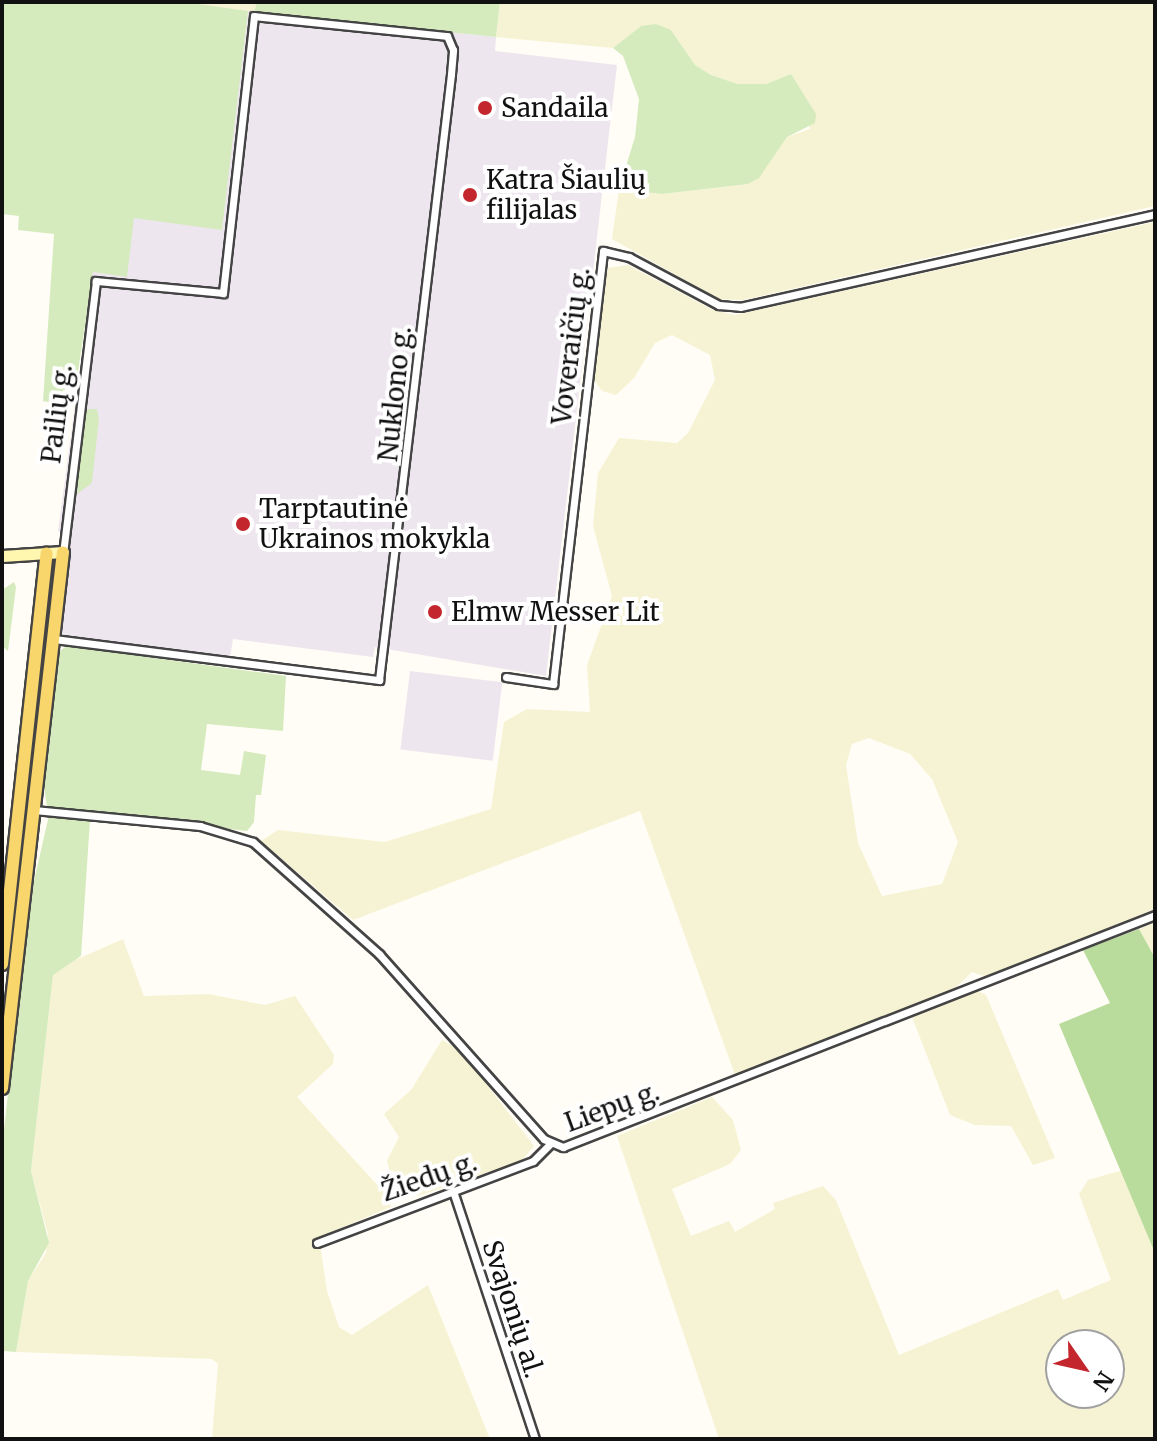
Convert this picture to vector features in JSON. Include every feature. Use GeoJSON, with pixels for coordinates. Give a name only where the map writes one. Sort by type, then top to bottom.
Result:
{"type":"FeatureCollection","features":[{"type":"Feature","properties":{"kind":"main road"},"geometry":{"type":"LineString","coordinates":[[2,556],[63,552],[2,1088]]}},
{"type":"Feature","properties":{"kind":"main road"},"geometry":{"type":"LineString","coordinates":[[17,956],[3,959],[47,553]]}},
{"type":"Feature","properties":{"kind":"street","name":"Nuklono g."},"geometry":{"type":"LineString","coordinates":[[54,639],[379,680],[451,74],[453,50],[447,36],[254,16],[223,293],[96,281]]}},
{"type":"Feature","properties":{"kind":"street","name":"Voveraičių g."},"geometry":{"type":"LineString","coordinates":[[506,677],[553,684],[603,251],[629,257],[719,305],[740,307],[1155,214]]}},
{"type":"Feature","properties":{"kind":"street","name":"Pailių g."},"geometry":{"type":"LineString","coordinates":[[63,552],[96,281]]}},
{"type":"Feature","properties":{"kind":"street","name":"Liepų g."},"geometry":{"type":"LineString","coordinates":[[34,810],[200,826],[253,842],[379,954],[550,1144],[578,1145],[1155,915]]}},
{"type":"Feature","properties":{"kind":"street","name":"Žiedų g."},"geometry":{"type":"LineString","coordinates":[[317,1243],[533,1161],[550,1144]]}},
{"type":"Feature","properties":{"kind":"street","name":"Svajonių al."},"geometry":{"type":"LineString","coordinates":[[453,1191],[535,1439]]}},
{"type":"Feature","properties":{"kind":"shaded area"},"geometry":{"type":"Polygon","coordinates":[[[185,2],[257,2],[254,12],[185,2]]]}},
{"type":"Feature","properties":{"kind":"shaded area"},"geometry":{"type":"Polygon","coordinates":[[[500,2],[1155,2],[1155,206],[743,300],[719,299],[612,239],[619,189],[662,194],[748,184],[758,178],[787,137],[810,129],[791,74],[766,84],[738,84],[711,75],[695,65],[671,30],[641,26],[613,48],[496,37],[500,2]]]}},
{"type":"Feature","properties":{"kind":"shaded area"},"geometry":{"type":"Polygon","coordinates":[[[248,11],[496,37],[495,51],[617,65],[546,676],[375,647],[373,657],[233,639],[230,657],[67,639],[61,631],[70,535],[58,531],[93,272],[134,218],[231,143],[248,11]]]}},
{"type":"Feature","properties":{"kind":"shaded area"},"geometry":{"type":"Polygon","coordinates":[[[1155,222],[1155,909],[987,977],[972,972],[955,988],[735,1075],[640,811],[353,920],[261,841],[278,830],[385,842],[491,809],[504,722],[527,709],[590,712],[587,665],[612,596],[593,526],[598,473],[619,438],[677,443],[688,433],[715,380],[710,355],[672,335],[655,343],[634,378],[616,395],[602,391],[592,377],[608,268],[628,265],[713,310],[735,315],[1155,222]],[[869,738],[852,744],[846,765],[858,843],[882,896],[942,884],[958,842],[932,779],[910,754],[869,738]]]}},
{"type":"Feature","properties":{"kind":"shaded area"},"geometry":{"type":"Polygon","coordinates":[[[410,671],[502,682],[493,761],[400,749],[410,671]]]}},
{"type":"Feature","properties":{"kind":"shaded area"},"geometry":{"type":"Polygon","coordinates":[[[1155,923],[1155,958],[1139,929],[1155,923]]]}},
{"type":"Feature","properties":{"kind":"shaded area"},"geometry":{"type":"Polygon","coordinates":[[[123,939],[144,996],[208,994],[265,1005],[295,996],[334,1055],[333,1064],[297,1097],[390,1199],[391,1207],[319,1237],[327,1291],[339,1327],[352,1335],[428,1285],[490,1439],[212,1439],[218,1364],[212,1359],[16,1352],[28,1281],[46,1253],[48,1234],[31,1171],[53,975],[55,969],[123,939]]]}},
{"type":"Feature","properties":{"kind":"shaded area"},"geometry":{"type":"Polygon","coordinates":[[[978,991],[986,995],[1055,1158],[1033,1165],[1011,1126],[975,1125],[950,1115],[912,1017],[978,991]]]}},
{"type":"Feature","properties":{"kind":"shaded area"},"geometry":{"type":"Polygon","coordinates":[[[442,1040],[460,1050],[534,1146],[521,1161],[418,1196],[390,1172],[387,1161],[399,1137],[384,1114],[411,1090],[442,1040]]]}},
{"type":"Feature","properties":{"kind":"shaded area"},"geometry":{"type":"Polygon","coordinates":[[[712,1097],[733,1120],[741,1150],[730,1164],[672,1189],[691,1236],[729,1221],[735,1232],[775,1209],[773,1203],[823,1186],[836,1200],[899,1355],[1058,1289],[1063,1300],[1111,1280],[1079,1194],[1088,1180],[1123,1170],[1155,1253],[1155,1439],[719,1439],[617,1136],[712,1097]]]}},
{"type":"Feature","properties":{"kind":"green space"},"geometry":{"type":"Polygon","coordinates":[[[2,2],[185,2],[248,11],[222,230],[134,218],[127,277],[93,272],[77,378],[68,378],[61,405],[43,401],[54,234],[18,230],[19,216],[2,214],[2,2]]]}},
{"type":"Feature","properties":{"kind":"green space"},"geometry":{"type":"Polygon","coordinates":[[[257,2],[500,2],[496,37],[254,12],[257,2]]]}},
{"type":"Feature","properties":{"kind":"green space"},"geometry":{"type":"Polygon","coordinates":[[[656,24],[671,30],[695,65],[711,75],[738,84],[766,84],[791,74],[816,114],[815,123],[787,137],[759,178],[748,184],[662,194],[619,189],[635,137],[639,99],[623,56],[613,48],[641,26],[656,24]]]}},
{"type":"Feature","properties":{"kind":"green space"},"geometry":{"type":"Polygon","coordinates":[[[97,409],[99,418],[92,483],[77,494],[83,413],[97,409]]]}},
{"type":"Feature","properties":{"kind":"green space"},"geometry":{"type":"Polygon","coordinates":[[[52,573],[56,574],[11,948],[10,945],[52,573]]]}},
{"type":"Feature","properties":{"kind":"green space"},"geometry":{"type":"Polygon","coordinates":[[[14,582],[16,587],[8,651],[2,646],[2,590],[14,582]]]}},
{"type":"Feature","properties":{"kind":"green space"},"geometry":{"type":"Polygon","coordinates":[[[67,646],[286,676],[283,731],[207,724],[201,770],[240,775],[244,751],[266,755],[261,795],[256,795],[254,822],[247,831],[47,807],[43,779],[58,652],[67,646]]]}},
{"type":"Feature","properties":{"kind":"green space"},"geometry":{"type":"Polygon","coordinates":[[[49,815],[90,820],[81,956],[53,975],[31,1171],[49,1243],[28,1281],[16,1352],[4,1351],[2,1363],[2,1148],[29,903],[49,815]]]}},
{"type":"Feature","properties":{"kind":"green space"},"geometry":{"type":"Polygon","coordinates":[[[1139,929],[1155,958],[1155,1253],[1059,1024],[1110,1003],[1083,950],[1139,929]]]}},
{"type":"Feature","properties":{"kind":"place","name":"Sandaila"},"geometry":{"type":"Point","coordinates":[485,108]}},
{"type":"Feature","properties":{"kind":"place","name":"Katra Šiaulių filijalas"},"geometry":{"type":"Point","coordinates":[470,195]}},
{"type":"Feature","properties":{"kind":"place","name":"Tarptautinė Ukrainos mokykla"},"geometry":{"type":"Point","coordinates":[243,524]}},
{"type":"Feature","properties":{"kind":"place","name":"Elmw Messer Lit"},"geometry":{"type":"Point","coordinates":[435,612]}}]}
